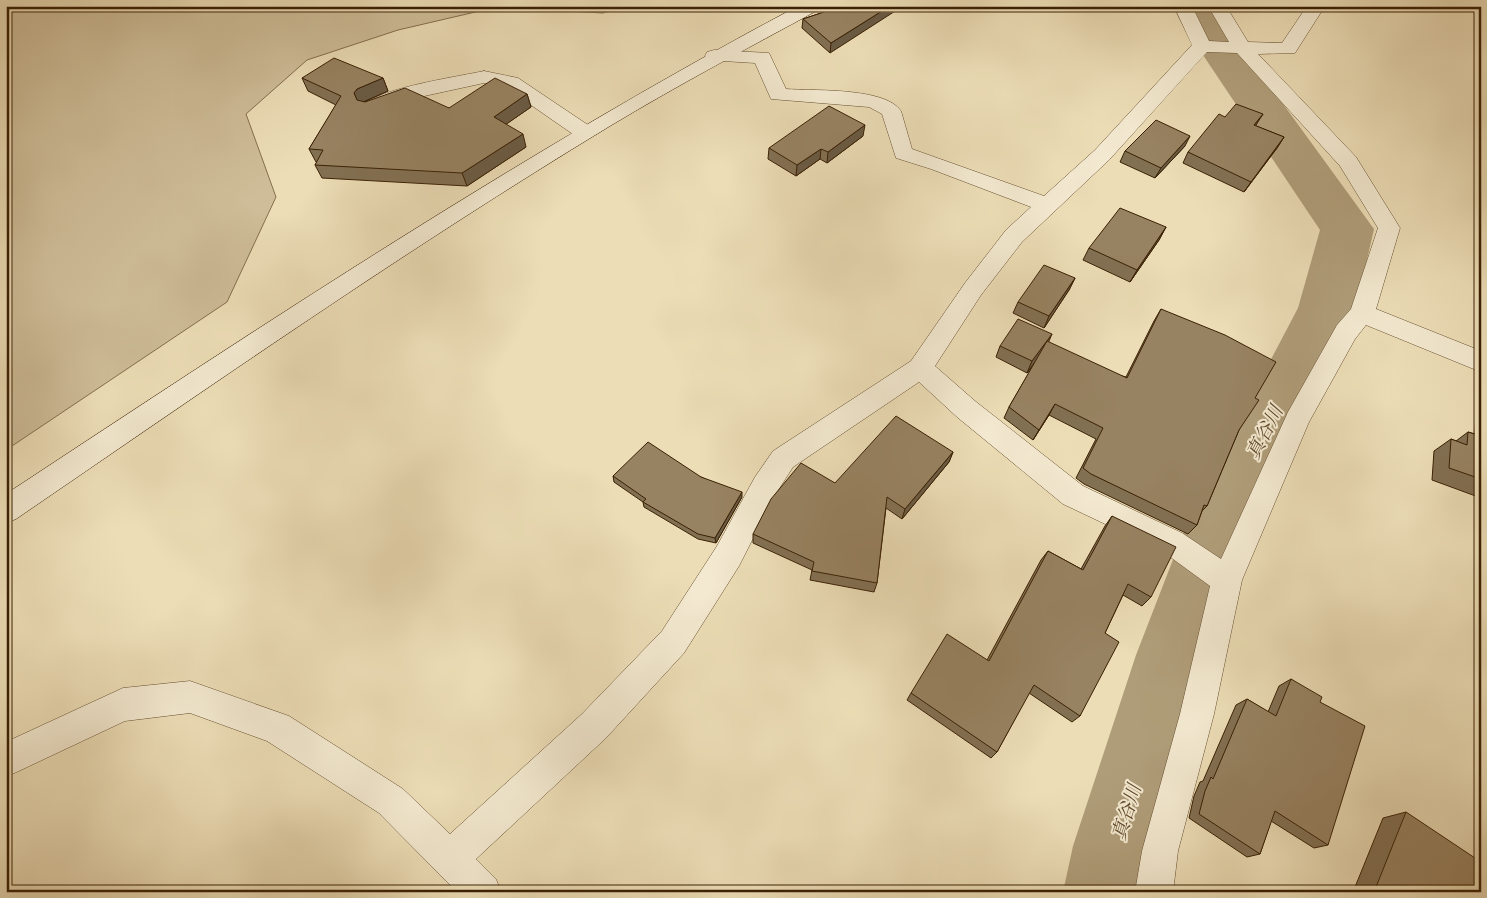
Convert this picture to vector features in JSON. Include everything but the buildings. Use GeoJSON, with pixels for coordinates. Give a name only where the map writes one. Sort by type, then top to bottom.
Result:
{"type":"FeatureCollection","features":[{"type":"Feature","properties":{"kind":"street"},"geometry":{"type":"LineString","coordinates":[[6,510],[288,321],[584,132],[714,56],[812,6]]}},
{"type":"Feature","properties":{"kind":"street"},"geometry":{"type":"LineString","coordinates":[[1183,6],[1202,46]]}},
{"type":"Feature","properties":{"kind":"street"},"geometry":{"type":"LineString","coordinates":[[1154,892],[1160,851],[1197,714],[1225,579],[1297,420],[1346,332],[1362,313],[1388,228],[1348,162],[1242,48],[1216,6]]}},
{"type":"Feature","properties":{"kind":"street"},"geometry":{"type":"LineString","coordinates":[[1202,46],[1288,49],[1316,6]]}},
{"type":"Feature","properties":{"kind":"street"},"geometry":{"type":"LineString","coordinates":[[450,859],[594,726],[673,642],[728,556],[765,486],[783,459],[920,368],[973,289],[1014,236],[1102,155],[1202,46]]}},
{"type":"Feature","properties":{"kind":"street"},"geometry":{"type":"LineString","coordinates":[[714,56],[762,57],[778,95],[873,101],[891,111],[903,153],[939,164],[1048,205]]}},
{"type":"Feature","properties":{"kind":"street"},"geometry":{"type":"LineString","coordinates":[[371,108],[400,95],[484,77],[511,82],[584,132]]}},
{"type":"Feature","properties":{"kind":"street"},"geometry":{"type":"LineString","coordinates":[[1362,313],[1481,362]]}},
{"type":"Feature","properties":{"kind":"street"},"geometry":{"type":"LineString","coordinates":[[920,368],[966,409],[1073,495],[1172,542],[1225,579]]}},
{"type":"Feature","properties":{"kind":"street"},"geometry":{"type":"LineString","coordinates":[[6,760],[123,705],[190,697],[277,728],[391,801],[483,892]]}},
{"type":"Feature","properties":{"kind":"shaded area"},"geometry":{"type":"Polygon","coordinates":[[[6,6],[621,6],[603,13],[497,7],[398,30],[307,60],[246,114],[276,197],[227,302],[6,450],[6,6]]]}},
{"type":"Feature","properties":{"kind":"waterway","name":"真谷川"},"geometry":{"type":"LineString","coordinates":[[1107,892],[1116,846],[1174,655],[1227,508],[1327,308],[1347,229],[1225,55],[1201,6]]}}]}
